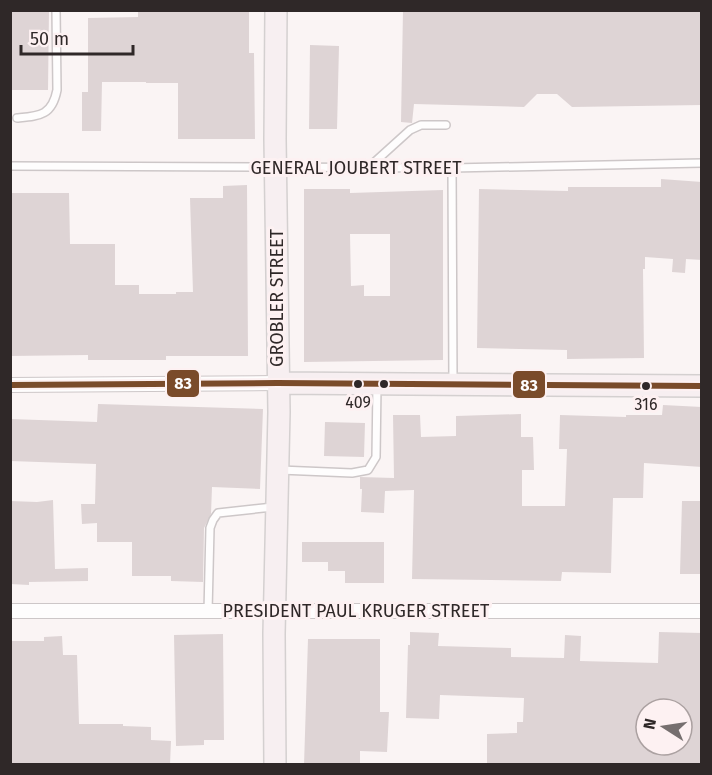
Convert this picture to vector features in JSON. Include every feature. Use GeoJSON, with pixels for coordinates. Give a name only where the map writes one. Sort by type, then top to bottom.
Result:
{"type":"FeatureCollection","features":[{"type":"Feature","properties":{"kind":"main road","name":"GROBLER STREET"},"geometry":{"type":"LineString","coordinates":[[275,765],[278,470],[276,10]]}},
{"type":"Feature","properties":{"kind":"main road"},"geometry":{"type":"LineString","coordinates":[[277,383],[702,386]]}},
{"type":"Feature","properties":{"kind":"street"},"geometry":{"type":"LineString","coordinates":[[10,385],[277,383]]}},
{"type":"Feature","properties":{"kind":"street","name":"PRESIDENT PAUL KRUGER STREET"},"geometry":{"type":"LineString","coordinates":[[10,611],[702,611]]}},
{"type":"Feature","properties":{"kind":"lane"},"geometry":{"type":"LineString","coordinates":[[16,118],[37,116],[51,108],[55,102],[57,90],[56,10]]}},
{"type":"Feature","properties":{"kind":"lane"},"geometry":{"type":"LineString","coordinates":[[368,168],[410,130],[421,125],[446,125]]}},
{"type":"Feature","properties":{"kind":"lane","name":"GENERAL JOUBERT STREET"},"geometry":{"type":"LineString","coordinates":[[10,166],[452,168],[702,163]]}},
{"type":"Feature","properties":{"kind":"lane"},"geometry":{"type":"LineString","coordinates":[[452,168],[453,384]]}},
{"type":"Feature","properties":{"kind":"lane"},"geometry":{"type":"LineString","coordinates":[[278,470],[352,473],[368,470],[376,457],[376,384]]}},
{"type":"Feature","properties":{"kind":"lane"},"geometry":{"type":"LineString","coordinates":[[208,612],[210,528],[213,520],[218,513],[277,506]]}},
{"type":"Feature","properties":{"kind":"building"},"geometry":{"type":"Polygon","coordinates":[[[10,10],[49,10],[48,90],[10,90],[10,10]]]}},
{"type":"Feature","properties":{"kind":"building"},"geometry":{"type":"Polygon","coordinates":[[[138,10],[249,10],[249,53],[254,53],[255,139],[178,139],[178,83],[102,82],[101,131],[82,131],[82,92],[88,92],[88,18],[138,17],[138,10]]]}},
{"type":"Feature","properties":{"kind":"building"},"geometry":{"type":"Polygon","coordinates":[[[403,10],[702,10],[702,105],[572,107],[557,94],[537,94],[524,107],[414,104],[412,123],[401,122],[403,10]]]}},
{"type":"Feature","properties":{"kind":"building"},"geometry":{"type":"Polygon","coordinates":[[[310,45],[339,46],[337,129],[309,129],[310,45]]]}},
{"type":"Feature","properties":{"kind":"building"},"geometry":{"type":"Polygon","coordinates":[[[661,179],[702,182],[702,260],[686,259],[685,273],[672,272],[673,259],[645,257],[645,269],[643,269],[644,358],[567,359],[567,350],[477,348],[479,189],[568,191],[568,187],[661,187],[661,179]]]}},
{"type":"Feature","properties":{"kind":"building"},"geometry":{"type":"Polygon","coordinates":[[[247,185],[248,356],[166,356],[166,360],[88,360],[88,355],[10,356],[10,193],[69,193],[70,244],[115,244],[115,285],[139,285],[139,294],[176,294],[176,292],[193,292],[190,198],[223,198],[223,186],[247,185]]]}},
{"type":"Feature","properties":{"kind":"building"},"geometry":{"type":"Polygon","coordinates":[[[304,189],[350,189],[350,193],[443,190],[443,360],[304,362],[304,189]],[[350,234],[351,286],[364,285],[364,296],[390,296],[390,234],[350,234]]]}},
{"type":"Feature","properties":{"kind":"building"},"geometry":{"type":"Polygon","coordinates":[[[98,404],[263,409],[260,489],[212,487],[211,514],[204,528],[203,582],[171,581],[171,576],[132,576],[132,542],[97,542],[97,523],[82,524],[81,504],[95,504],[96,464],[10,461],[10,419],[97,422],[98,404]]]}},
{"type":"Feature","properties":{"kind":"building"},"geometry":{"type":"Polygon","coordinates":[[[663,405],[702,407],[702,467],[644,463],[643,498],[613,498],[611,573],[562,572],[561,581],[412,579],[414,490],[385,491],[384,513],[361,512],[360,477],[394,478],[393,415],[420,415],[421,437],[456,436],[456,416],[521,414],[521,437],[533,437],[534,470],[522,470],[522,506],[565,506],[567,449],[559,449],[560,415],[626,417],[626,415],[662,415],[663,405]]]}},
{"type":"Feature","properties":{"kind":"building"},"geometry":{"type":"Polygon","coordinates":[[[325,422],[365,423],[364,457],[324,456],[325,422]]]}},
{"type":"Feature","properties":{"kind":"building"},"geometry":{"type":"Polygon","coordinates":[[[53,500],[55,569],[88,568],[88,581],[10,584],[10,501],[53,500]]]}},
{"type":"Feature","properties":{"kind":"building"},"geometry":{"type":"Polygon","coordinates":[[[682,501],[702,501],[702,574],[680,574],[682,501]]]}},
{"type":"Feature","properties":{"kind":"building"},"geometry":{"type":"Polygon","coordinates":[[[302,542],[384,542],[384,583],[345,583],[345,571],[328,571],[328,562],[302,562],[302,542]]]}},
{"type":"Feature","properties":{"kind":"building"},"geometry":{"type":"Polygon","coordinates":[[[410,632],[439,633],[438,646],[511,648],[511,657],[564,658],[565,635],[581,636],[580,661],[658,663],[659,632],[702,633],[702,765],[487,765],[487,734],[517,733],[517,722],[523,722],[524,698],[440,695],[439,719],[406,718],[408,645],[410,645],[410,632]]]}},
{"type":"Feature","properties":{"kind":"building"},"geometry":{"type":"Polygon","coordinates":[[[223,634],[224,740],[204,740],[204,745],[176,746],[174,635],[223,634]]]}},
{"type":"Feature","properties":{"kind":"building"},"geometry":{"type":"Polygon","coordinates":[[[62,636],[63,655],[77,655],[79,724],[123,724],[123,726],[151,727],[151,740],[171,741],[170,765],[10,765],[10,641],[44,641],[44,637],[62,636]]]}},
{"type":"Feature","properties":{"kind":"building"},"geometry":{"type":"Polygon","coordinates":[[[308,639],[380,639],[380,712],[389,712],[387,752],[360,751],[360,765],[304,765],[308,639]]]}},
{"type":"Feature","properties":{"kind":"transit line","name":"83"},"geometry":{"type":"LineString","coordinates":[[10,385],[277,383],[702,386]]}},
{"type":"Feature","properties":{"kind":"place","name":"409"},"geometry":{"type":"Point","coordinates":[358,384]}},
{"type":"Feature","properties":{"kind":"place","name":"316"},"geometry":{"type":"Point","coordinates":[646,386]}}]}
